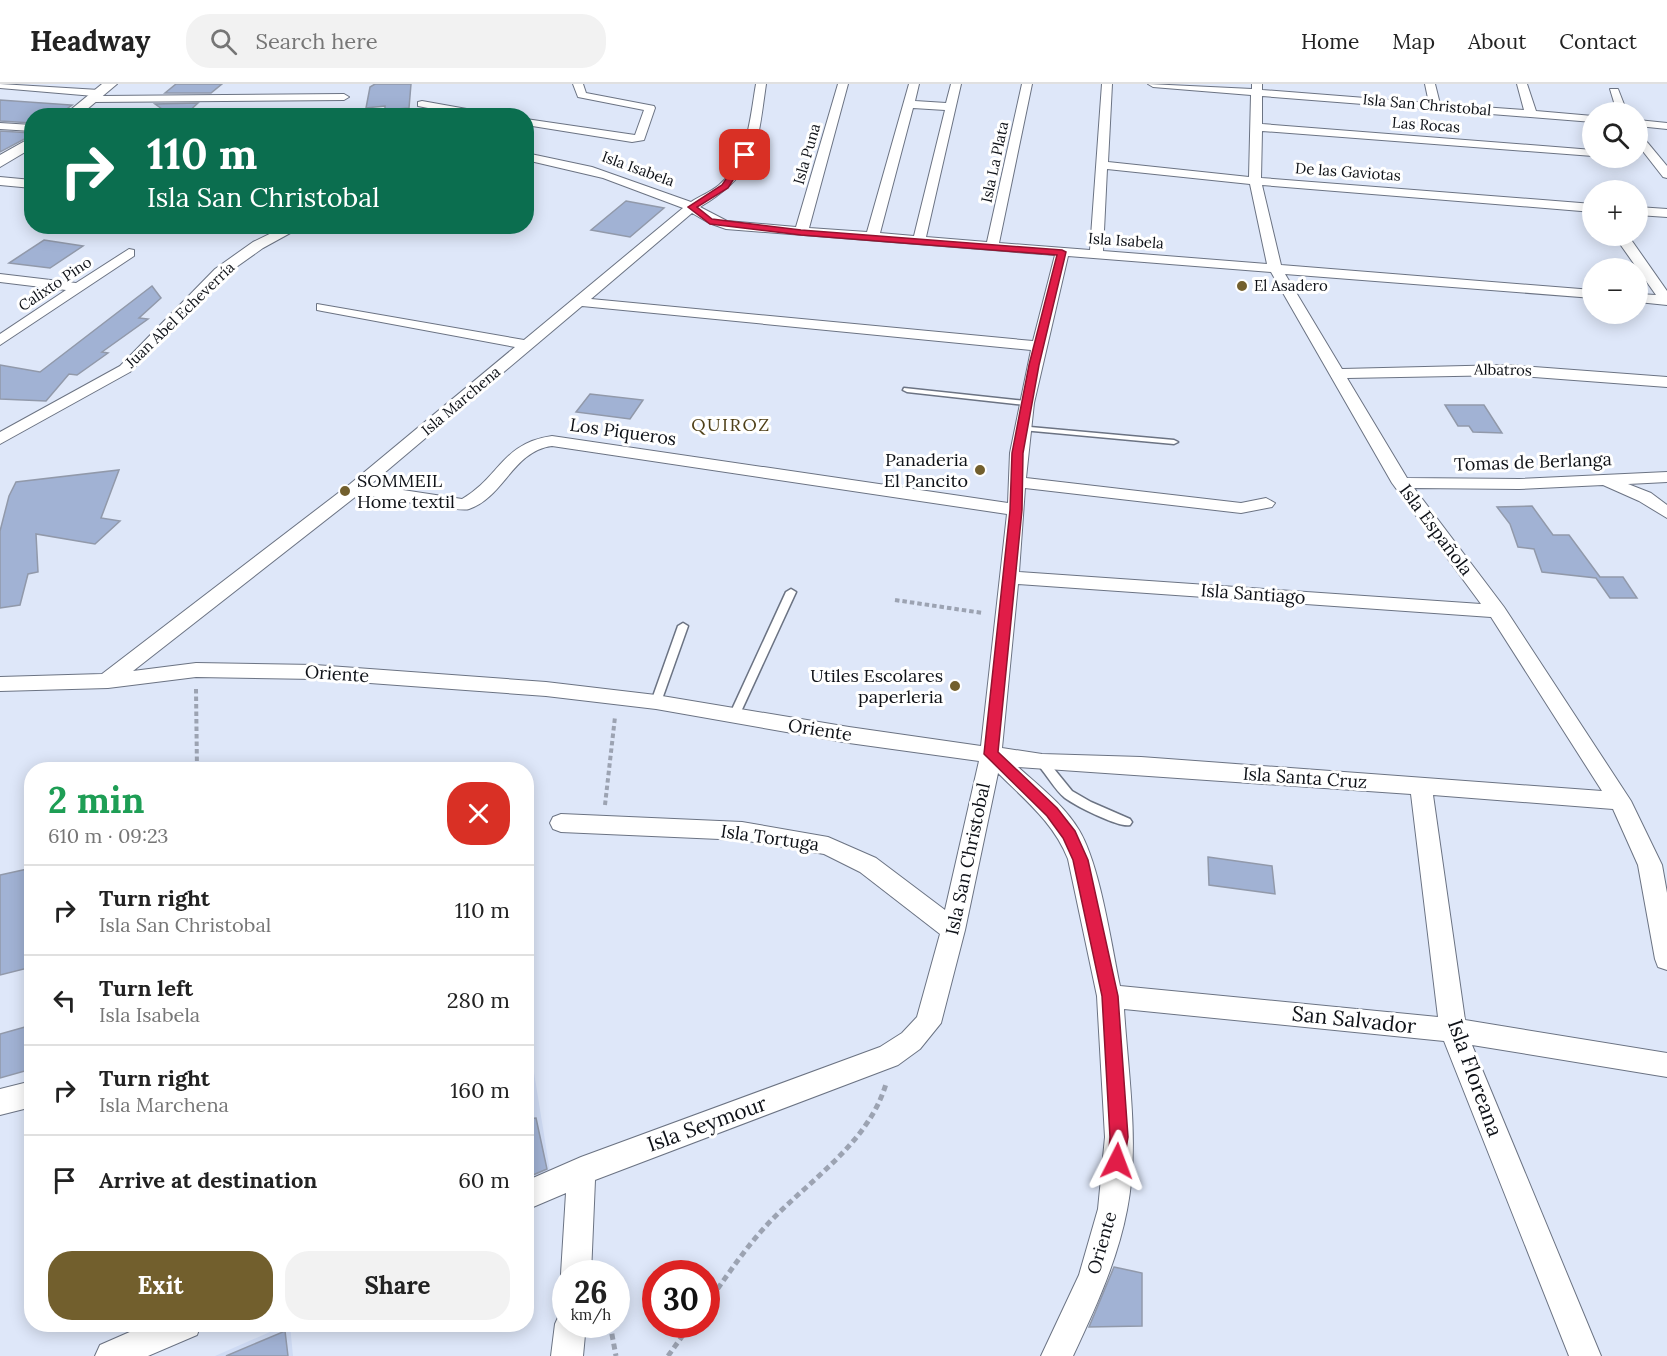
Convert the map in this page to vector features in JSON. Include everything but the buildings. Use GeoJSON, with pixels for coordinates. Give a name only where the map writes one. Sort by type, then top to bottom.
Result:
{"type":"FeatureCollection","features":[{"type":"Feature","properties":{"kind":"street"},"geometry":{"type":"LineString","coordinates":[[208,108],[236,84]]}},
{"type":"Feature","properties":{"kind":"street"},"geometry":{"type":"LineString","coordinates":[[534,123],[632,139],[640,138],[650,108],[582,95],[578,84]]}},
{"type":"Feature","properties":{"kind":"street","name":"Isla Marchena"},"geometry":{"type":"LineString","coordinates":[[108,681],[356,488],[692,207],[725,186],[740,167],[750,144],[761,84]]}},
{"type":"Feature","properties":{"kind":"street","name":"Isla Puna"},"geometry":{"type":"LineString","coordinates":[[801,233],[843,84]]}},
{"type":"Feature","properties":{"kind":"street"},"geometry":{"type":"LineString","coordinates":[[872,238],[914,84]]}},
{"type":"Feature","properties":{"kind":"street"},"geometry":{"type":"LineString","coordinates":[[919,241],[956,84]]}},
{"type":"Feature","properties":{"kind":"street","name":"Isla La Plata"},"geometry":{"type":"LineString","coordinates":[[992,247],[1027,84]]}},
{"type":"Feature","properties":{"kind":"street"},"geometry":{"type":"LineString","coordinates":[[1096,255],[1107,84]]}},
{"type":"Feature","properties":{"kind":"street","name":"Isla San Christobal"},"geometry":{"type":"LineString","coordinates":[[1153,84],[1257,88],[1582,118]]}},
{"type":"Feature","properties":{"kind":"street"},"geometry":{"type":"LineString","coordinates":[[1430,84],[1435,105]]}},
{"type":"Feature","properties":{"kind":"street"},"geometry":{"type":"LineString","coordinates":[[1522,84],[1531,114]]}},
{"type":"Feature","properties":{"kind":"street"},"geometry":{"type":"LineString","coordinates":[[0,85],[219,99],[344,97]]}},
{"type":"Feature","properties":{"kind":"street","name":"Isla Española"},"geometry":{"type":"LineString","coordinates":[[1257,88],[1255,181],[1275,268],[1401,483],[1497,611],[1620,801],[1650,865],[1667,959]]}},
{"type":"Feature","properties":{"kind":"street"},"geometry":{"type":"LineString","coordinates":[[1614,91],[1618,102]]}},
{"type":"Feature","properties":{"kind":"street"},"geometry":{"type":"LineString","coordinates":[[80,108],[101,92]]}},
{"type":"Feature","properties":{"kind":"street"},"geometry":{"type":"LineString","coordinates":[[425,108],[422,99],[457,108]]}},
{"type":"Feature","properties":{"kind":"street"},"geometry":{"type":"LineString","coordinates":[[908,104],[951,107]]}},
{"type":"Feature","properties":{"kind":"street"},"geometry":{"type":"LineString","coordinates":[[1648,124],[1667,126]]}},
{"type":"Feature","properties":{"kind":"street"},"geometry":{"type":"LineString","coordinates":[[0,126],[24,128]]}},
{"type":"Feature","properties":{"kind":"street","name":"Las Rocas"},"geometry":{"type":"LineString","coordinates":[[1256,128],[1582,152]]}},
{"type":"Feature","properties":{"kind":"street"},"geometry":{"type":"LineString","coordinates":[[0,162],[24,146]]}},
{"type":"Feature","properties":{"kind":"street"},"geometry":{"type":"LineString","coordinates":[[1648,156],[1667,155]]}},
{"type":"Feature","properties":{"kind":"street","name":"Isla Isabela"},"geometry":{"type":"LineString","coordinates":[[534,157],[565,162],[608,174],[692,207],[710,222],[726,225],[801,233],[1582,293]]}},
{"type":"Feature","properties":{"kind":"street"},"geometry":{"type":"LineString","coordinates":[[1648,157],[1667,174]]}},
{"type":"Feature","properties":{"kind":"street","name":"De las Gaviotas"},"geometry":{"type":"LineString","coordinates":[[1102,165],[1255,181],[1582,207]]}},
{"type":"Feature","properties":{"kind":"street"},"geometry":{"type":"LineString","coordinates":[[0,181],[24,183]]}},
{"type":"Feature","properties":{"kind":"street"},"geometry":{"type":"LineString","coordinates":[[1648,212],[1667,213]]}},
{"type":"Feature","properties":{"kind":"street","name":"Juan Abel Echeverría"},"geometry":{"type":"LineString","coordinates":[[0,439],[125,369],[220,272],[258,245],[281,234]]}},
{"type":"Feature","properties":{"kind":"street"},"geometry":{"type":"LineString","coordinates":[[1628,246],[1667,301]]}},
{"type":"Feature","properties":{"kind":"street","name":"Isla San Christobal"},"geometry":{"type":"LineString","coordinates":[[889,1056],[911,1041],[928,1023],[953,930],[991,754],[1022,428],[1038,346],[1062,252]]}},
{"type":"Feature","properties":{"kind":"street","name":"Calixto Pino"},"geometry":{"type":"LineString","coordinates":[[0,341],[129,254]]}},
{"type":"Feature","properties":{"kind":"street"},"geometry":{"type":"LineString","coordinates":[[0,278],[78,287]]}},
{"type":"Feature","properties":{"kind":"street"},"geometry":{"type":"LineString","coordinates":[[1648,299],[1667,301]]}},
{"type":"Feature","properties":{"kind":"street"},"geometry":{"type":"LineString","coordinates":[[579,302],[1038,346]]}},
{"type":"Feature","properties":{"kind":"street"},"geometry":{"type":"LineString","coordinates":[[322,307],[528,345]]}},
{"type":"Feature","properties":{"kind":"street","name":"Albatros"},"geometry":{"type":"LineString","coordinates":[[1338,374],[1507,370],[1667,382]]}},
{"type":"Feature","properties":{"kind":"street","name":"Los Piqueros"},"geometry":{"type":"LineString","coordinates":[[356,488],[465,505],[476,500],[526,445],[540,441],[552,441],[1016,510]]}},
{"type":"Feature","properties":{"kind":"street","name":"Tomas de Berlanga"},"geometry":{"type":"LineString","coordinates":[[1401,483],[1519,484],[1667,477]]}},
{"type":"Feature","properties":{"kind":"street"},"geometry":{"type":"LineString","coordinates":[[1598,480],[1636,492],[1667,513]]}},
{"type":"Feature","properties":{"kind":"street"},"geometry":{"type":"LineString","coordinates":[[1017,482],[1241,508],[1266,503]]}},
{"type":"Feature","properties":{"kind":"street","name":"Isla Santiago"},"geometry":{"type":"LineString","coordinates":[[1009,577],[1497,611]]}},
{"type":"Feature","properties":{"kind":"street","name":"Oriente"},"geometry":{"type":"LineString","coordinates":[[0,684],[108,681],[196,670],[315,672],[546,689],[656,702],[734,716],[991,754],[1052,812],[1070,835],[1080,860],[1110,996],[1119,1137],[1113,1209],[1093,1279],[1057,1356]]}},
{"type":"Feature","properties":{"kind":"street","name":"Isla Santa Cruz"},"geometry":{"type":"LineString","coordinates":[[991,754],[1042,762],[1141,765],[1620,801]]}},
{"type":"Feature","properties":{"kind":"street","name":"Isla Floreana"},"geometry":{"type":"LineString","coordinates":[[1421,785],[1453,1030],[1585,1356]]}},
{"type":"Feature","properties":{"kind":"street","name":"Isla Tortuga"},"geometry":{"type":"LineString","coordinates":[[561,823],[742,831],[828,846],[868,866],[953,930]]}},
{"type":"Feature","properties":{"kind":"street","name":"San Salvador"},"geometry":{"type":"LineString","coordinates":[[1110,996],[1453,1030],[1667,1065]]}},
{"type":"Feature","properties":{"kind":"street","name":"Isla Seymour"},"geometry":{"type":"LineString","coordinates":[[534,1192],[581,1171],[889,1056]]}},
{"type":"Feature","properties":{"kind":"street"},"geometry":{"type":"LineString","coordinates":[[0,1102],[24,1096]]}},
{"type":"Feature","properties":{"kind":"street"},"geometry":{"type":"LineString","coordinates":[[577,1260],[581,1171]]}},
{"type":"Feature","properties":{"kind":"street"},"geometry":{"type":"LineString","coordinates":[[111,1356],[167,1332]]}},
{"type":"Feature","properties":{"kind":"street"},"geometry":{"type":"LineString","coordinates":[[567,1356],[569,1338]]}},
{"type":"Feature","properties":{"kind":"lane"},"geometry":{"type":"LineString","coordinates":[[907,390],[1026,403]]}},
{"type":"Feature","properties":{"kind":"lane"},"geometry":{"type":"LineString","coordinates":[[1022,428],[1174,442]]}},
{"type":"Feature","properties":{"kind":"lane"},"geometry":{"type":"LineString","coordinates":[[734,716],[791,592]]}},
{"type":"Feature","properties":{"kind":"lane"},"geometry":{"type":"LineString","coordinates":[[656,702],[683,626]]}},
{"type":"Feature","properties":{"kind":"lane"},"geometry":{"type":"LineString","coordinates":[[1042,762],[1068,794],[1126,822]]}},
{"type":"Feature","properties":{"kind":"path"},"geometry":{"type":"LineString","coordinates":[[895,600],[1005,617]]}},
{"type":"Feature","properties":{"kind":"path"},"geometry":{"type":"LineString","coordinates":[[196,670],[197,762]]}},
{"type":"Feature","properties":{"kind":"path"},"geometry":{"type":"LineString","coordinates":[[602,826],[618,699]]}},
{"type":"Feature","properties":{"kind":"path"},"geometry":{"type":"LineString","coordinates":[[720,1287],[765,1228],[838,1159],[884,1100],[889,1056]]}},
{"type":"Feature","properties":{"kind":"path"},"geometry":{"type":"LineString","coordinates":[[613,1338],[616,1356]]}},
{"type":"Feature","properties":{"kind":"path"},"geometry":{"type":"LineString","coordinates":[[668,1356],[682,1338]]}},
{"type":"Feature","properties":{"kind":"shaded area"},"geometry":{"type":"Polygon","coordinates":[[[534,1073],[552,1184],[534,1190],[534,1073]]]}},
{"type":"Feature","properties":{"kind":"shaded area"},"geometry":{"type":"Polygon","coordinates":[[[270,1332],[291,1332],[293,1356],[215,1356],[270,1332]]]}},
{"type":"Feature","properties":{"kind":"place","name":"El Asadero"},"geometry":{"type":"Point","coordinates":[1242,286]}},
{"type":"Feature","properties":{"kind":"place","name":"Panaderia El Pancito"},"geometry":{"type":"Point","coordinates":[980,470]}},
{"type":"Feature","properties":{"kind":"place","name":"SOMMEIL Home textil"},"geometry":{"type":"Point","coordinates":[345,491]}},
{"type":"Feature","properties":{"kind":"place","name":"Utiles Escolares paperleria"},"geometry":{"type":"Point","coordinates":[955,686]}},
{"type":"Feature","properties":{"kind":"district","name":"QUIROZ"},"geometry":{"type":"Point","coordinates":[731,425]}},
{"type":"Feature","properties":{"kind":"route"},"geometry":{"type":"LineString","coordinates":[[745,155],[740,167],[725,186],[692,207],[710,222],[801,233],[1062,252],[1038,346],[1018,453],[1016,510],[991,754],[1052,812],[1070,835],[1080,860],[1110,996],[1119,1137],[1117,1161]]}}]}
